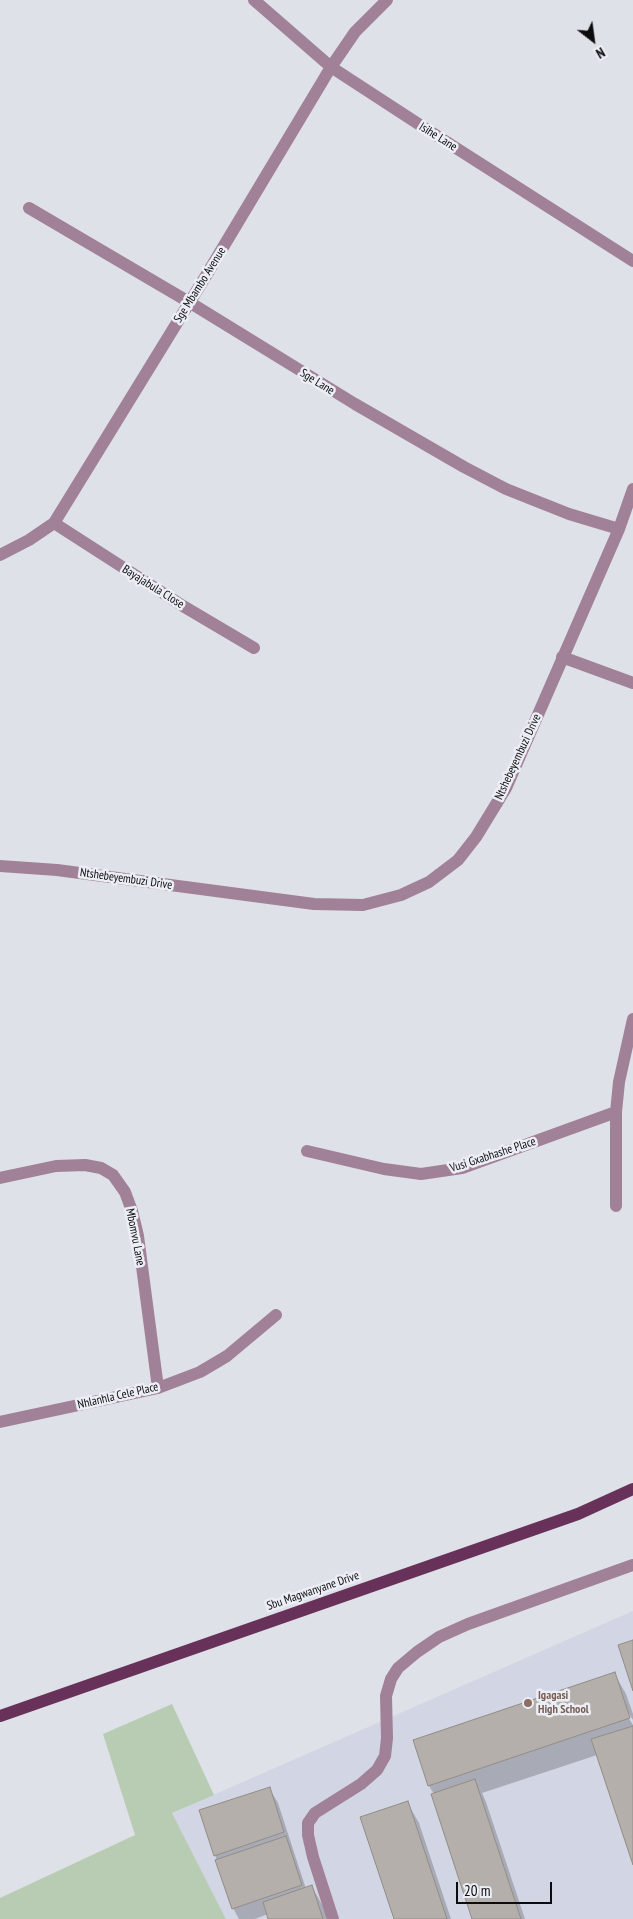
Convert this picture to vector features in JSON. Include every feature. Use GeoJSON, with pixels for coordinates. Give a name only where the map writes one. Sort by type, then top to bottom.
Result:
{"type":"FeatureCollection","features":[{"type":"Feature","properties":{"kind":"main road","name":"Sbu Magwanyane Drive"},"geometry":{"type":"LineString","coordinates":[[0,1716],[578,1514],[633,1489]]}},
{"type":"Feature","properties":{"kind":"street","name":"Isihe Lane"},"geometry":{"type":"LineString","coordinates":[[254,0],[331,66],[420,125],[633,260]]}},
{"type":"Feature","properties":{"kind":"street","name":"Sge Mbambo Avenue"},"geometry":{"type":"LineString","coordinates":[[0,556],[54,523],[331,66],[355,32],[387,0]]}},
{"type":"Feature","properties":{"kind":"street","name":"Sge Lane"},"geometry":{"type":"LineString","coordinates":[[29,208],[189,302],[355,404],[464,467],[515,492],[568,514],[618,529]]}},
{"type":"Feature","properties":{"kind":"street","name":"Ntshebeyembuzi Drive"},"geometry":{"type":"LineString","coordinates":[[0,866],[57,870],[314,904],[363,905],[401,895],[429,882],[458,860],[476,837],[506,788],[618,529],[633,489]]}},
{"type":"Feature","properties":{"kind":"street","name":"Bayajabula Close"},"geometry":{"type":"LineString","coordinates":[[54,523],[254,648]]}},
{"type":"Feature","properties":{"kind":"street"},"geometry":{"type":"LineString","coordinates":[[562,657],[633,684]]}},
{"type":"Feature","properties":{"kind":"street"},"geometry":{"type":"LineString","coordinates":[[616,1206],[616,1112],[619,1082],[633,1019]]}},
{"type":"Feature","properties":{"kind":"street","name":"Vusi Gxabhashe Place"},"geometry":{"type":"LineString","coordinates":[[307,1150],[384,1169],[421,1174],[462,1168],[616,1112]]}},
{"type":"Feature","properties":{"kind":"street","name":"Mbomvu Lane"},"geometry":{"type":"LineString","coordinates":[[0,1178],[56,1166],[86,1164],[101,1168],[112,1175],[125,1192],[136,1228],[158,1388]]}},
{"type":"Feature","properties":{"kind":"street","name":"Nhlanhla Cele Place"},"geometry":{"type":"LineString","coordinates":[[0,1422],[158,1388],[200,1372],[227,1356],[276,1315]]}},
{"type":"Feature","properties":{"kind":"street"},"geometry":{"type":"LineString","coordinates":[[333,1919],[313,1857],[308,1835],[308,1823],[315,1813],[361,1784],[377,1770],[385,1756],[387,1738],[386,1696],[391,1679],[398,1668],[439,1637],[468,1624],[511,1607],[633,1565]]}},
{"type":"Feature","properties":{"kind":"shaded area","name":"Igagasi High School"},"geometry":{"type":"Polygon","coordinates":[[[633,1611],[633,1919],[226,1919],[172,1813],[633,1611]]]}},
{"type":"Feature","properties":{"kind":"green space"},"geometry":{"type":"Polygon","coordinates":[[[172,1704],[214,1795],[172,1813],[226,1919],[0,1919],[0,1898],[135,1835],[103,1734],[172,1704]]]}},
{"type":"Feature","properties":{"kind":"building"},"geometry":{"type":"Polygon","coordinates":[[[633,1640],[633,1691],[618,1645],[633,1640]]]}},
{"type":"Feature","properties":{"kind":"building"},"geometry":{"type":"Polygon","coordinates":[[[615,1672],[630,1718],[428,1786],[413,1740],[615,1672]]]}},
{"type":"Feature","properties":{"kind":"building"},"geometry":{"type":"Polygon","coordinates":[[[633,1726],[633,1865],[591,1739],[633,1726]]]}},
{"type":"Feature","properties":{"kind":"building"},"geometry":{"type":"Polygon","coordinates":[[[475,1779],[521,1919],[472,1919],[431,1794],[475,1779]]]}},
{"type":"Feature","properties":{"kind":"building"},"geometry":{"type":"Polygon","coordinates":[[[270,1787],[284,1832],[214,1856],[199,1810],[270,1787]]]}},
{"type":"Feature","properties":{"kind":"building"},"geometry":{"type":"Polygon","coordinates":[[[408,1801],[447,1919],[394,1919],[360,1817],[408,1801]]]}},
{"type":"Feature","properties":{"kind":"building"},"geometry":{"type":"Polygon","coordinates":[[[286,1836],[302,1885],[232,1909],[215,1860],[286,1836]]]}},
{"type":"Feature","properties":{"kind":"building"},"geometry":{"type":"Polygon","coordinates":[[[312,1885],[323,1919],[268,1919],[263,1902],[312,1885]]]}},
{"type":"Feature","properties":{"kind":"place","name":"Igagasi High School"},"geometry":{"type":"Point","coordinates":[528,1703]}}]}
